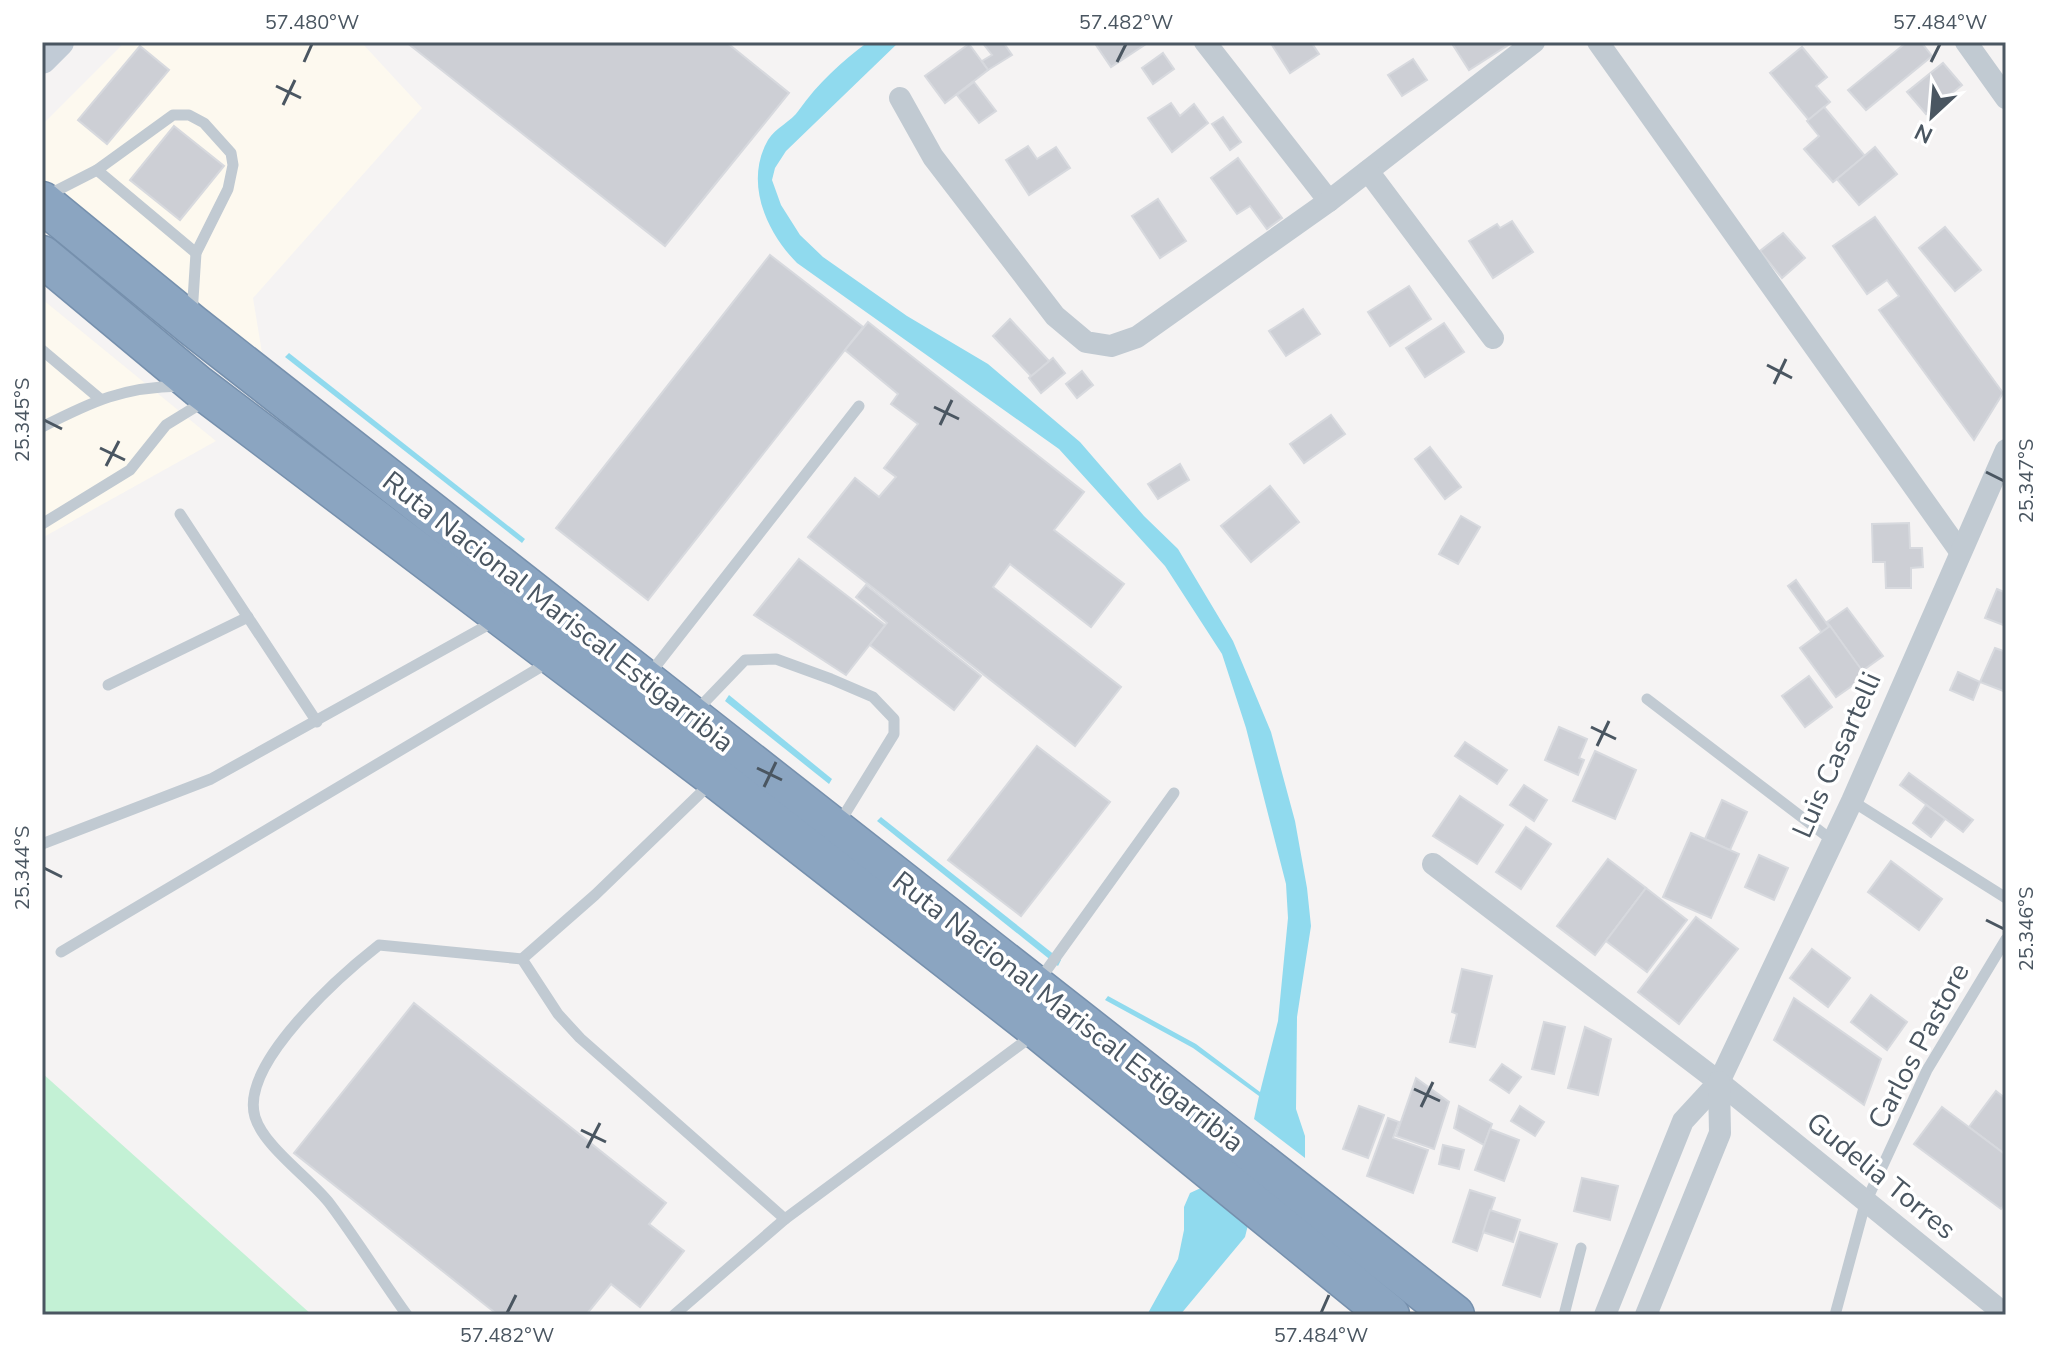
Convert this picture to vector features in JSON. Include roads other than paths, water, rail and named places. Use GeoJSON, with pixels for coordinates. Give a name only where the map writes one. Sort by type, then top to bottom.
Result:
{"type":"FeatureCollection","features":[{"type":"Feature","properties":{"kind":"highway","name":"Ruta Nacional Mariscal Estigarribia"},"geometry":{"type":"LineString","coordinates":[[42,200],[192,325],[1454,1315]]}},
{"type":"Feature","properties":{"kind":"highway","name":"Ruta Nacional Mariscal Estigarribia"},"geometry":{"type":"LineString","coordinates":[[42,256],[205,391],[716,778],[1039,1030],[1387,1314]]}},
{"type":"Feature","properties":{"kind":"street"},"geometry":{"type":"LineString","coordinates":[[42,59],[59,42]]}},
{"type":"Feature","properties":{"kind":"street"},"geometry":{"type":"LineString","coordinates":[[1205,42],[1329,201]]}},
{"type":"Feature","properties":{"kind":"street"},"geometry":{"type":"LineString","coordinates":[[900,98],[933,157],[1055,316],[1086,342],[1111,346],[1137,337],[1329,201],[1534,42]]}},
{"type":"Feature","properties":{"kind":"street"},"geometry":{"type":"LineString","coordinates":[[1598,42],[1959,550]]}},
{"type":"Feature","properties":{"kind":"street"},"geometry":{"type":"LineString","coordinates":[[1966,42],[2006,98]]}},
{"type":"Feature","properties":{"kind":"street"},"geometry":{"type":"LineString","coordinates":[[1368,171],[1493,338]]}},
{"type":"Feature","properties":{"kind":"street","name":"Luis Casartelli"},"geometry":{"type":"LineString","coordinates":[[1605,1315],[1683,1121],[1719,1082],[1852,801],[1959,550],[2006,450]]}},
{"type":"Feature","properties":{"kind":"street","name":"Gudelia Torres"},"geometry":{"type":"LineString","coordinates":[[1433,864],[1719,1082],[1865,1204],[2006,1315]]}},
{"type":"Feature","properties":{"kind":"street","name":"Luis Casartelli"},"geometry":{"type":"LineString","coordinates":[[1646,1315],[1720,1133],[1719,1082]]}},
{"type":"Feature","properties":{"kind":"lane"},"geometry":{"type":"LineString","coordinates":[[42,200],[97,170],[173,115],[189,115],[204,123],[231,153],[233,165],[228,189],[196,253],[192,325]]}},
{"type":"Feature","properties":{"kind":"lane"},"geometry":{"type":"LineString","coordinates":[[97,170],[196,253]]}},
{"type":"Feature","properties":{"kind":"lane"},"geometry":{"type":"LineString","coordinates":[[42,350],[99,398]]}},
{"type":"Feature","properties":{"kind":"lane"},"geometry":{"type":"LineString","coordinates":[[42,427],[99,398],[144,386],[205,391]]}},
{"type":"Feature","properties":{"kind":"lane"},"geometry":{"type":"LineString","coordinates":[[42,524],[130,470],[166,425],[205,391]]}},
{"type":"Feature","properties":{"kind":"lane"},"geometry":{"type":"LineString","coordinates":[[645,680],[859,406]]}},
{"type":"Feature","properties":{"kind":"lane"},"geometry":{"type":"LineString","coordinates":[[180,514],[317,722]]}},
{"type":"Feature","properties":{"kind":"lane"},"geometry":{"type":"LineString","coordinates":[[108,685],[248,617]]}},
{"type":"Feature","properties":{"kind":"lane"},"geometry":{"type":"LineString","coordinates":[[42,844],[211,779],[503,617]]}},
{"type":"Feature","properties":{"kind":"lane"},"geometry":{"type":"LineString","coordinates":[[61,952],[556,657]]}},
{"type":"Feature","properties":{"kind":"lane"},"geometry":{"type":"LineString","coordinates":[[691,716],[745,660],[776,659],[873,697],[894,719],[894,734],[835,829]]}},
{"type":"Feature","properties":{"kind":"lane"},"geometry":{"type":"LineString","coordinates":[[1647,699],[1833,841]]}},
{"type":"Feature","properties":{"kind":"lane"},"geometry":{"type":"LineString","coordinates":[[407,1315],[329,1202],[283,1157],[255,1117],[254,1092],[273,1054],[329,985],[379,945],[522,959],[595,895],[716,778]]}},
{"type":"Feature","properties":{"kind":"lane"},"geometry":{"type":"LineString","coordinates":[[1035,986],[1174,793]]}},
{"type":"Feature","properties":{"kind":"lane"},"geometry":{"type":"LineString","coordinates":[[1852,801],[2006,898]]}},
{"type":"Feature","properties":{"kind":"lane","name":"Carlos Pastore"},"geometry":{"type":"LineString","coordinates":[[1835,1315],[1865,1204],[1927,1070],[2006,939]]}},
{"type":"Feature","properties":{"kind":"lane"},"geometry":{"type":"LineString","coordinates":[[522,959],[558,1014],[580,1038],[785,1219]]}},
{"type":"Feature","properties":{"kind":"lane"},"geometry":{"type":"LineString","coordinates":[[674,1315],[785,1219],[1039,1030]]}},
{"type":"Feature","properties":{"kind":"lane"},"geometry":{"type":"LineString","coordinates":[[1564,1315],[1581,1248]]}},
{"type":"Feature","properties":{"kind":"water"},"geometry":{"type":"Polygon","coordinates":[[[868,42],[899,42],[786,151],[775,168],[772,180],[781,205],[800,235],[823,257],[907,316],[988,364],[1080,442],[1144,516],[1178,549],[1233,641],[1271,732],[1295,821],[1307,888],[1311,926],[1297,1017],[1296,1109],[1305,1136],[1305,1158],[1254,1119],[1259,1096],[1193,1048],[1105,1000],[1108,996],[1196,1044],[1260,1092],[1278,1021],[1288,918],[1286,884],[1246,728],[1222,654],[1165,566],[1059,449],[797,263],[768,222],[758,189],[758,173],[768,140],[796,114],[830,73],[868,42]]]}},
{"type":"Feature","properties":{"kind":"water"},"geometry":{"type":"Polygon","coordinates":[[[289,353],[525,539],[522,543],[285,357],[289,353]]]}},
{"type":"Feature","properties":{"kind":"water"},"geometry":{"type":"Polygon","coordinates":[[[729,695],[832,779],[829,784],[725,701],[729,695]]]}},
{"type":"Feature","properties":{"kind":"water"},"geometry":{"type":"Polygon","coordinates":[[[881,817],[1061,960],[1058,966],[877,821],[881,817]]]}},
{"type":"Feature","properties":{"kind":"water"},"geometry":{"type":"Polygon","coordinates":[[[1203,1187],[1248,1225],[1245,1237],[1180,1315],[1147,1315],[1178,1259],[1184,1230],[1184,1207],[1190,1193],[1203,1187]]]}}]}
